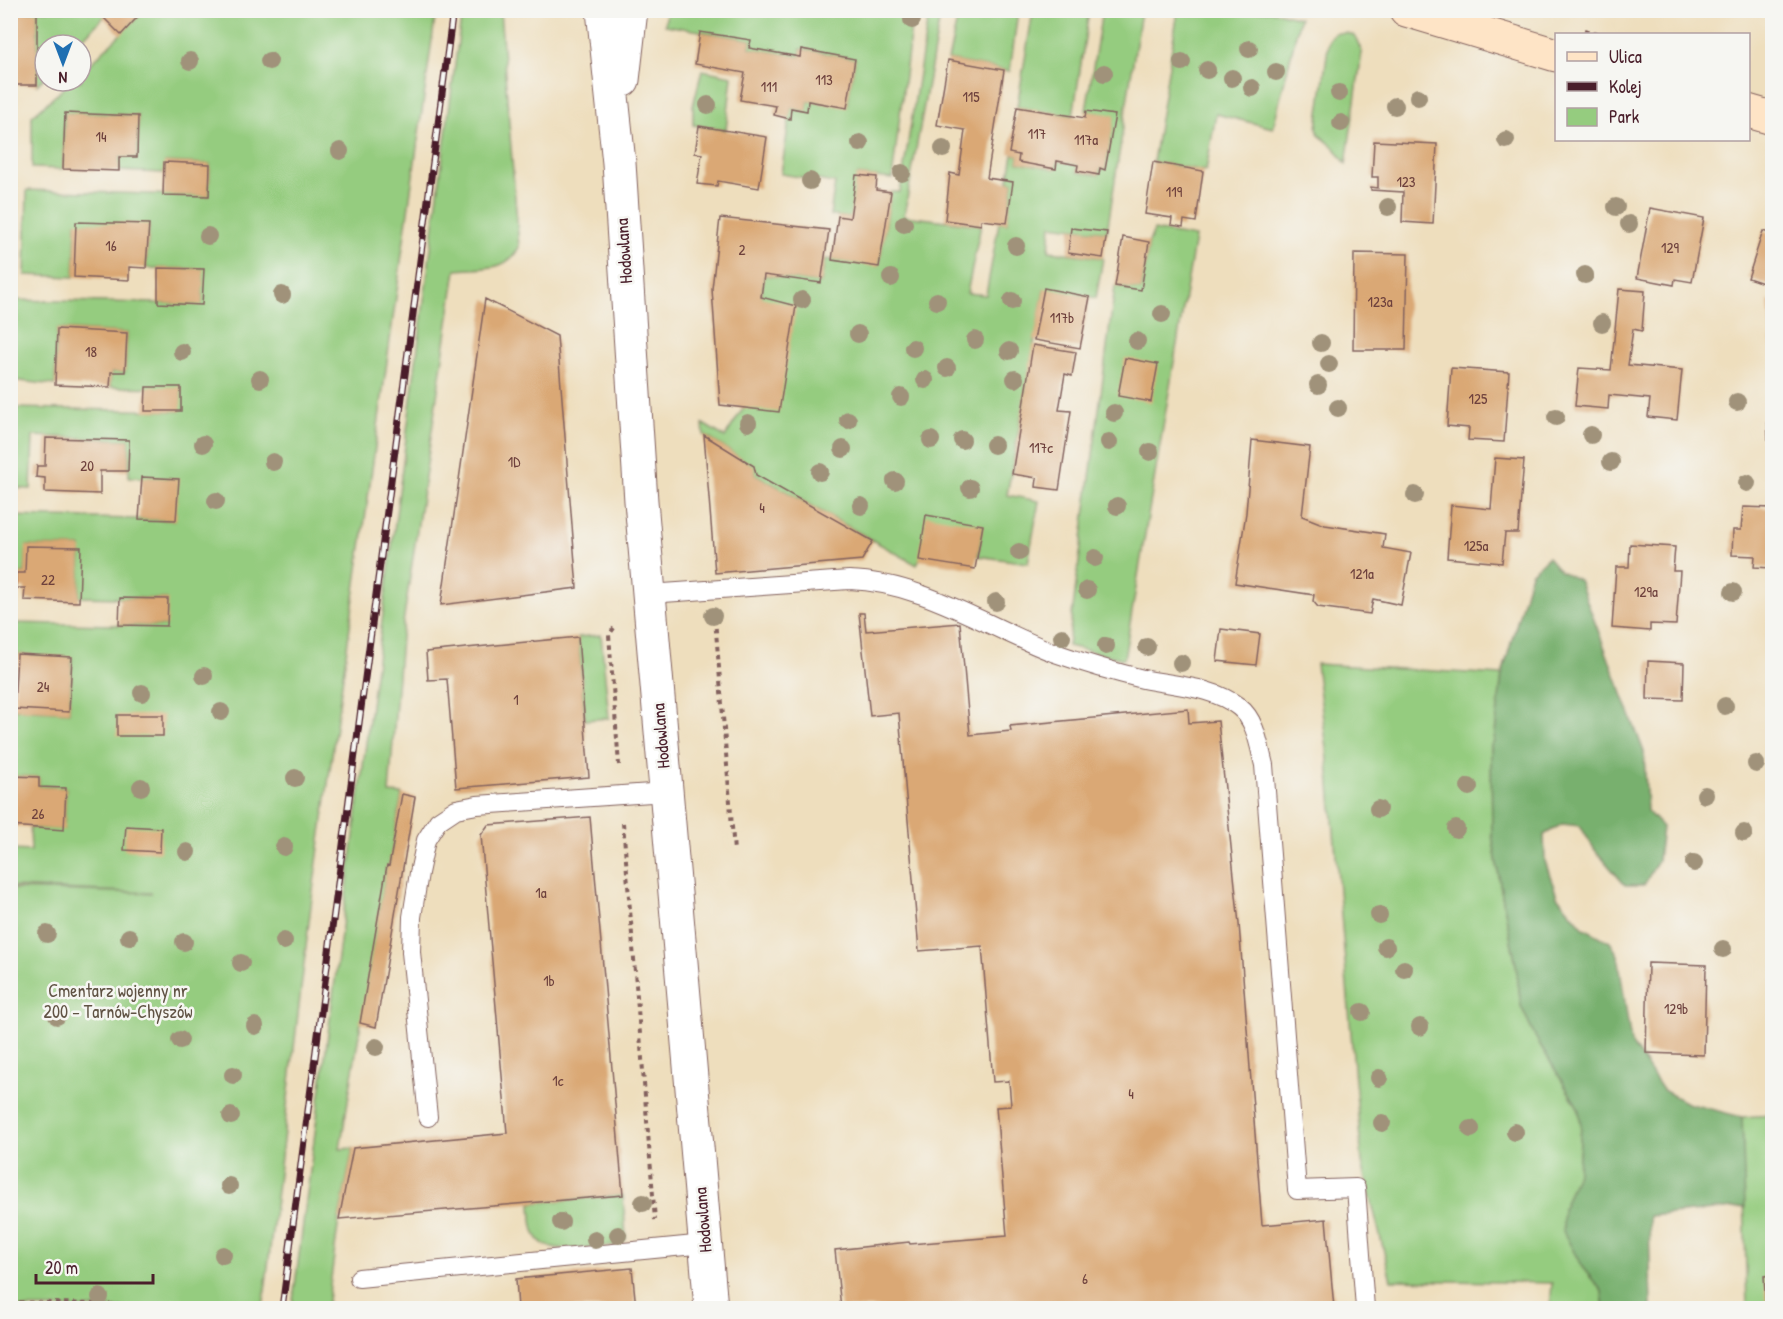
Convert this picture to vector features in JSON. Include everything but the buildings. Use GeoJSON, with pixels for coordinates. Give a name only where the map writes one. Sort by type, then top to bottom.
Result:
{"type":"FeatureCollection","features":[{"type":"Feature","properties":{"kind":"street","name":"Hodowlana"},"geometry":{"type":"LineString","coordinates":[[603,10],[619,163],[640,490],[711,1308]]}},
{"type":"Feature","properties":{"kind":"street","name":"Hodowlana"},"geometry":{"type":"LineString","coordinates":[[619,163],[623,83],[631,10]]}},
{"type":"Feature","properties":{"kind":"street"},"geometry":{"type":"LineString","coordinates":[[1406,10],[1555,54]]}},
{"type":"Feature","properties":{"kind":"street"},"geometry":{"type":"LineString","coordinates":[[1750,111],[1773,118]]}},
{"type":"Feature","properties":{"kind":"lane"},"geometry":{"type":"LineString","coordinates":[[649,594],[849,580],[875,581],[940,602],[1055,653],[1127,674],[1216,694],[1240,708],[1251,721],[1264,765],[1297,1190],[1356,1188],[1365,1308]]}},
{"type":"Feature","properties":{"kind":"lane"},"geometry":{"type":"LineString","coordinates":[[428,1117],[411,951],[412,917],[426,840],[438,821],[456,809],[477,806],[666,792]]}},
{"type":"Feature","properties":{"kind":"lane"},"geometry":{"type":"LineString","coordinates":[[359,1278],[705,1244]]}},
{"type":"Feature","properties":{"kind":"path"},"geometry":{"type":"LineString","coordinates":[[687,591],[713,612],[716,621],[734,851]]}},
{"type":"Feature","properties":{"kind":"path"},"geometry":{"type":"LineString","coordinates":[[10,1302],[185,1306]]}},
{"type":"Feature","properties":{"kind":"green space"},"geometry":{"type":"Polygon","coordinates":[[[11,10],[110,11],[88,33],[37,33],[37,13],[11,10]]]}},
{"type":"Feature","properties":{"kind":"green space","name":"Cmentarz wojenny nr 200 – Tarnów-Chyszów"},"geometry":{"type":"Polygon","coordinates":[[[144,11],[436,11],[311,905],[263,1308],[11,1308],[11,889],[152,893],[11,887],[11,850],[31,851],[30,828],[64,829],[66,788],[39,787],[39,777],[12,776],[11,801],[11,709],[69,712],[72,658],[17,654],[16,665],[11,664],[11,623],[166,626],[167,599],[79,597],[81,547],[27,546],[25,573],[17,573],[16,588],[11,587],[11,516],[175,520],[178,479],[129,477],[129,440],[33,436],[31,489],[11,488],[11,408],[180,411],[181,388],[110,387],[111,372],[125,372],[127,333],[57,329],[55,385],[11,380],[11,300],[202,304],[203,269],[146,268],[149,225],[76,223],[74,277],[25,275],[27,190],[209,196],[210,164],[165,162],[164,173],[119,171],[119,157],[137,157],[138,116],[65,113],[63,169],[32,168],[32,116],[58,93],[93,93],[93,61],[144,11]]]}},
{"type":"Feature","properties":{"kind":"green space"},"geometry":{"type":"Polygon","coordinates":[[[462,11],[500,11],[519,247],[514,255],[500,265],[456,270],[401,637],[389,793],[402,794],[389,866],[387,866],[340,1149],[353,1148],[339,1219],[327,1308],[292,1308],[462,11]]]}},
{"type":"Feature","properties":{"kind":"green space"},"geometry":{"type":"Polygon","coordinates":[[[667,11],[913,11],[892,179],[857,175],[850,218],[830,215],[835,183],[781,174],[791,108],[807,111],[808,101],[847,107],[855,59],[801,49],[800,57],[749,48],[751,40],[665,25],[667,11]]]}},
{"type":"Feature","properties":{"kind":"green space"},"geometry":{"type":"Polygon","coordinates":[[[929,11],[941,11],[904,216],[981,225],[967,293],[986,295],[999,222],[1007,223],[1013,182],[1008,181],[1013,154],[1019,155],[1018,162],[1055,169],[1057,161],[1078,165],[1077,172],[1099,175],[1100,168],[1105,169],[1114,116],[1086,111],[1102,11],[1141,11],[1107,232],[1051,225],[1049,251],[1103,258],[1096,298],[1044,289],[1007,495],[1039,501],[1028,563],[978,556],[982,525],[919,560],[917,565],[756,475],[753,466],[704,435],[703,424],[725,437],[746,404],[764,275],[821,283],[825,259],[879,266],[891,192],[900,192],[929,11]]]}},
{"type":"Feature","properties":{"kind":"green space"},"geometry":{"type":"Polygon","coordinates":[[[959,11],[1018,11],[1010,71],[948,60],[959,11]]]}},
{"type":"Feature","properties":{"kind":"green space"},"geometry":{"type":"Polygon","coordinates":[[[1033,11],[1089,11],[1073,116],[1017,107],[1033,11]]]}},
{"type":"Feature","properties":{"kind":"green space"},"geometry":{"type":"Polygon","coordinates":[[[1178,11],[1274,11],[1300,18],[1273,128],[1216,114],[1206,171],[1153,162],[1178,11]]]}},
{"type":"Feature","properties":{"kind":"green space"},"geometry":{"type":"Polygon","coordinates":[[[1335,33],[1355,36],[1362,52],[1346,164],[1335,148],[1319,135],[1317,128],[1329,40],[1335,33]]]}},
{"type":"Feature","properties":{"kind":"green space"},"geometry":{"type":"Polygon","coordinates":[[[702,70],[732,76],[726,130],[693,125],[693,106],[702,70]]]}},
{"type":"Feature","properties":{"kind":"green space"},"geometry":{"type":"Polygon","coordinates":[[[1154,230],[1195,237],[1124,659],[1068,646],[1115,286],[1141,290],[1149,242],[1154,230]]]}},
{"type":"Feature","properties":{"kind":"green space"},"geometry":{"type":"Polygon","coordinates":[[[1548,557],[1560,571],[1579,580],[1644,752],[1647,811],[1662,827],[1658,860],[1644,885],[1625,885],[1595,850],[1580,826],[1562,824],[1544,835],[1545,861],[1557,896],[1584,928],[1610,942],[1618,955],[1631,1043],[1663,1090],[1687,1103],[1742,1117],[1745,1207],[1649,1216],[1651,1308],[1604,1308],[1602,1291],[1582,1267],[1563,1231],[1563,1208],[1578,1171],[1581,1126],[1579,1109],[1536,1038],[1521,1006],[1516,965],[1492,834],[1491,745],[1494,742],[1502,675],[1531,573],[1548,557]]]}},
{"type":"Feature","properties":{"kind":"green space"},"geometry":{"type":"Polygon","coordinates":[[[601,635],[609,718],[585,720],[578,637],[601,635]]]}},
{"type":"Feature","properties":{"kind":"green space"},"geometry":{"type":"Polygon","coordinates":[[[1316,664],[1502,675],[1494,742],[1491,746],[1492,834],[1516,965],[1521,1006],[1536,1038],[1579,1109],[1581,1126],[1578,1171],[1563,1208],[1582,1267],[1602,1291],[1604,1308],[1550,1308],[1552,1283],[1391,1280],[1362,1163],[1327,749],[1316,664]]]}},
{"type":"Feature","properties":{"kind":"green space"},"geometry":{"type":"Polygon","coordinates":[[[1772,1115],[1772,1308],[1747,1308],[1742,1117],[1772,1115]]]}},
{"type":"Feature","properties":{"kind":"green space"},"geometry":{"type":"Polygon","coordinates":[[[623,1195],[626,1238],[622,1244],[566,1249],[545,1245],[536,1236],[532,1223],[531,1203],[623,1195]]]}},
{"type":"Feature","properties":{"kind":"railway"},"geometry":{"type":"LineString","coordinates":[[282,1308],[453,10]]}}]}
